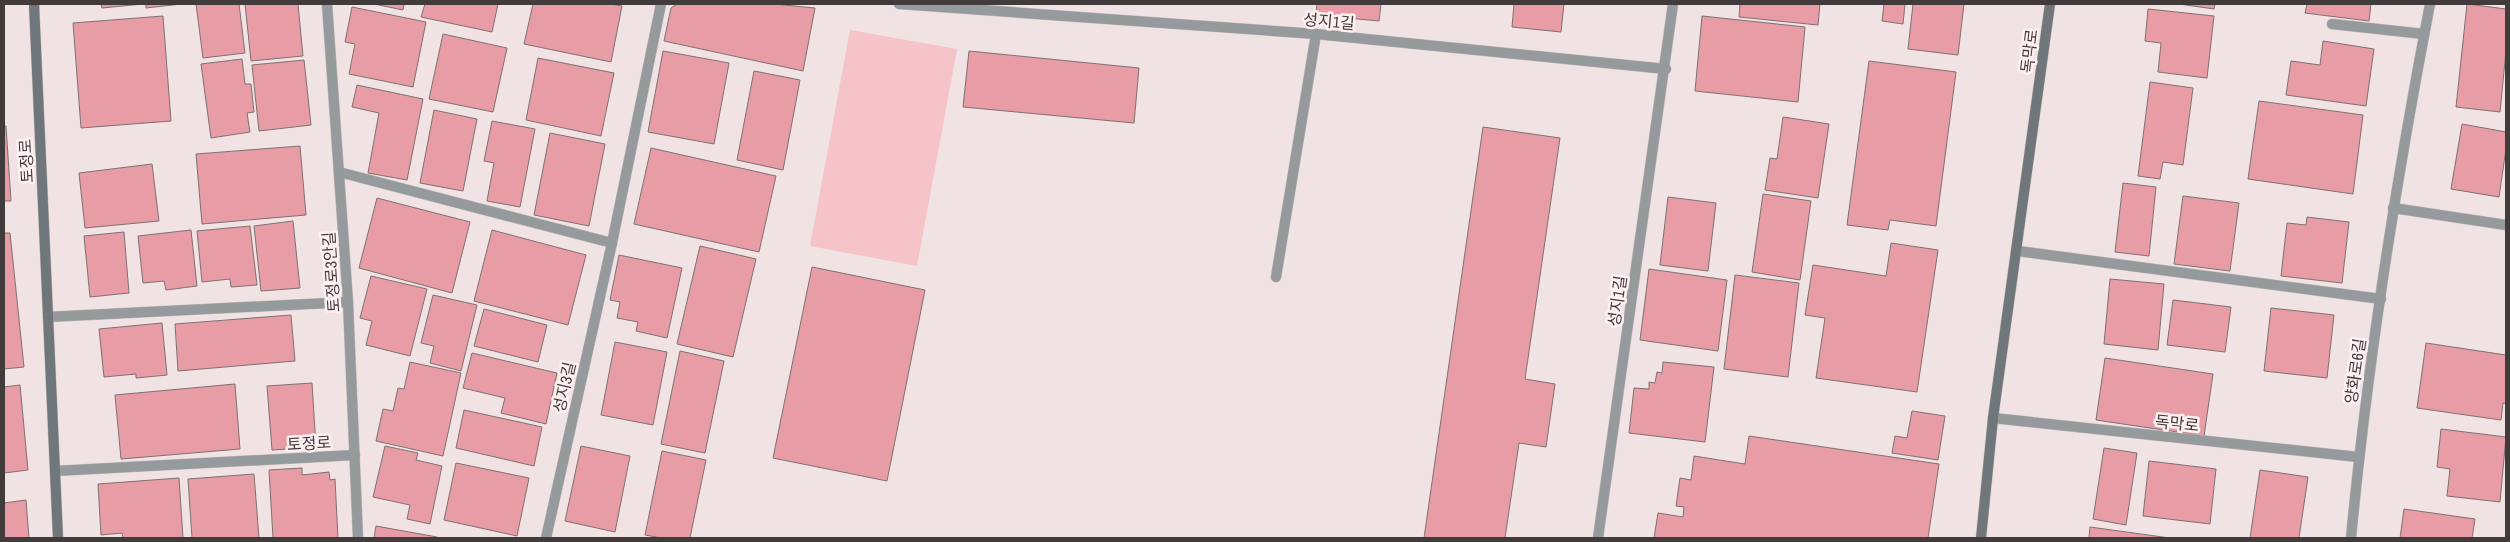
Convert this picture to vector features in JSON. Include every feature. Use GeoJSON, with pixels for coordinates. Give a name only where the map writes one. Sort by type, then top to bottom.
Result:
{"type":"FeatureCollection","features":[{"type":"Feature","properties":{"kind":"main road","name":"토정로"},"geometry":{"type":"LineString","coordinates":[[34,4],[58,538]]}},
{"type":"Feature","properties":{"kind":"main road","name":"독막로"},"geometry":{"type":"LineString","coordinates":[[1981,538],[1993,418],[2018,250],[2050,4]]}},
{"type":"Feature","properties":{"kind":"street","name":"토정로3안길"},"geometry":{"type":"LineString","coordinates":[[327,4],[348,302],[358,538]]}},
{"type":"Feature","properties":{"kind":"street","name":"성지3길"},"geometry":{"type":"LineString","coordinates":[[546,538],[612,243],[662,4]]}},
{"type":"Feature","properties":{"kind":"street","name":"성지1길"},"geometry":{"type":"LineString","coordinates":[[898,4],[1316,34],[1666,68]]}},
{"type":"Feature","properties":{"kind":"street","name":"성지1길"},"geometry":{"type":"LineString","coordinates":[[1598,538],[1666,68],[1673,4]]}},
{"type":"Feature","properties":{"kind":"street","name":"양화로6길"},"geometry":{"type":"LineString","coordinates":[[2351,538],[2358,457],[2393,208],[2430,4]]}},
{"type":"Feature","properties":{"kind":"street"},"geometry":{"type":"LineString","coordinates":[[2332,24],[2424,34]]}},
{"type":"Feature","properties":{"kind":"street"},"geometry":{"type":"LineString","coordinates":[[1276,277],[1316,34]]}},
{"type":"Feature","properties":{"kind":"street"},"geometry":{"type":"LineString","coordinates":[[339,172],[612,243]]}},
{"type":"Feature","properties":{"kind":"street"},"geometry":{"type":"LineString","coordinates":[[2393,208],[2506,225]]}},
{"type":"Feature","properties":{"kind":"street"},"geometry":{"type":"LineString","coordinates":[[2018,250],[2380,299]]}},
{"type":"Feature","properties":{"kind":"street"},"geometry":{"type":"LineString","coordinates":[[48,317],[348,302]]}},
{"type":"Feature","properties":{"kind":"street","name":"독막로"},"geometry":{"type":"LineString","coordinates":[[1993,418],[2358,457]]}},
{"type":"Feature","properties":{"kind":"street","name":"토정로"},"geometry":{"type":"LineString","coordinates":[[55,472],[355,455]]}},
{"type":"Feature","properties":{"kind":"shaded area"},"geometry":{"type":"Polygon","coordinates":[[[850,30],[957,49],[917,266],[810,246],[850,30]]]}},
{"type":"Feature","properties":{"kind":"building"},"geometry":{"type":"Polygon","coordinates":[[[101,4],[143,4],[102,8],[101,4]]]}},
{"type":"Feature","properties":{"kind":"building"},"geometry":{"type":"Polygon","coordinates":[[[146,4],[182,4],[146,8],[146,4]]]}},
{"type":"Feature","properties":{"kind":"building"},"geometry":{"type":"Polygon","coordinates":[[[196,4],[239,4],[245,53],[203,58],[196,4]]]}},
{"type":"Feature","properties":{"kind":"building"},"geometry":{"type":"Polygon","coordinates":[[[245,4],[298,4],[303,56],[251,61],[245,4]]]}},
{"type":"Feature","properties":{"kind":"building"},"geometry":{"type":"Polygon","coordinates":[[[374,4],[404,4],[403,10],[374,4]]]}},
{"type":"Feature","properties":{"kind":"building"},"geometry":{"type":"Polygon","coordinates":[[[425,4],[498,4],[492,32],[421,17],[425,4]]]}},
{"type":"Feature","properties":{"kind":"building"},"geometry":{"type":"Polygon","coordinates":[[[533,4],[611,4],[622,6],[611,62],[524,44],[533,4]]]}},
{"type":"Feature","properties":{"kind":"building"},"geometry":{"type":"Polygon","coordinates":[[[677,4],[774,4],[815,8],[803,71],[664,41],[671,8],[677,4]]]}},
{"type":"Feature","properties":{"kind":"building"},"geometry":{"type":"Polygon","coordinates":[[[1317,4],[1381,4],[1379,21],[1316,15],[1317,4]]]}},
{"type":"Feature","properties":{"kind":"building"},"geometry":{"type":"Polygon","coordinates":[[[1514,4],[1564,4],[1561,32],[1512,27],[1514,4]]]}},
{"type":"Feature","properties":{"kind":"building"},"geometry":{"type":"Polygon","coordinates":[[[1740,4],[1820,4],[1818,25],[1739,17],[1740,4]]]}},
{"type":"Feature","properties":{"kind":"building"},"geometry":{"type":"Polygon","coordinates":[[[1884,4],[1905,4],[1903,24],[1882,21],[1884,4]]]}},
{"type":"Feature","properties":{"kind":"building"},"geometry":{"type":"Polygon","coordinates":[[[1913,4],[1964,4],[1958,55],[1908,49],[1913,4]]]}},
{"type":"Feature","properties":{"kind":"building"},"geometry":{"type":"Polygon","coordinates":[[[2179,4],[2215,4],[2214,9],[2179,4]]]}},
{"type":"Feature","properties":{"kind":"building"},"geometry":{"type":"Polygon","coordinates":[[[2307,4],[2371,4],[2369,21],[2305,13],[2307,4]]]}},
{"type":"Feature","properties":{"kind":"building"},"geometry":{"type":"Polygon","coordinates":[[[2467,4],[2506,9],[2506,51],[2500,112],[2456,107],[2467,4]]]}},
{"type":"Feature","properties":{"kind":"building"},"geometry":{"type":"Polygon","coordinates":[[[352,7],[426,22],[413,87],[349,74],[355,44],[345,42],[352,7]]]}},
{"type":"Feature","properties":{"kind":"building"},"geometry":{"type":"Polygon","coordinates":[[[2148,9],[2214,16],[2207,78],[2158,72],[2161,43],[2145,41],[2148,9]]]}},
{"type":"Feature","properties":{"kind":"building"},"geometry":{"type":"Polygon","coordinates":[[[163,16],[171,121],[81,128],[73,23],[163,16]]]}},
{"type":"Feature","properties":{"kind":"building"},"geometry":{"type":"Polygon","coordinates":[[[1702,16],[1805,27],[1798,102],[1695,91],[1702,16]]]}},
{"type":"Feature","properties":{"kind":"building"},"geometry":{"type":"Polygon","coordinates":[[[443,34],[507,48],[493,112],[429,99],[443,34]]]}},
{"type":"Feature","properties":{"kind":"building"},"geometry":{"type":"Polygon","coordinates":[[[2323,41],[2374,49],[2366,106],[2286,95],[2291,61],[2320,65],[2323,41]]]}},
{"type":"Feature","properties":{"kind":"building"},"geometry":{"type":"Polygon","coordinates":[[[663,51],[729,63],[714,144],[648,132],[663,51]]]}},
{"type":"Feature","properties":{"kind":"building"},"geometry":{"type":"Polygon","coordinates":[[[969,51],[1139,68],[1134,123],[963,107],[969,51]]]}},
{"type":"Feature","properties":{"kind":"building"},"geometry":{"type":"Polygon","coordinates":[[[538,58],[614,73],[601,136],[526,120],[538,58]]]}},
{"type":"Feature","properties":{"kind":"building"},"geometry":{"type":"Polygon","coordinates":[[[242,59],[245,84],[251,84],[254,112],[247,113],[250,132],[211,138],[201,64],[242,59]]]}},
{"type":"Feature","properties":{"kind":"building"},"geometry":{"type":"Polygon","coordinates":[[[304,60],[311,125],[259,131],[252,65],[304,60]]]}},
{"type":"Feature","properties":{"kind":"building"},"geometry":{"type":"Polygon","coordinates":[[[1869,61],[1956,72],[1936,226],[1890,220],[1888,230],[1847,225],[1869,61]]]}},
{"type":"Feature","properties":{"kind":"building"},"geometry":{"type":"Polygon","coordinates":[[[754,71],[800,80],[783,170],[737,160],[754,71]]]}},
{"type":"Feature","properties":{"kind":"building"},"geometry":{"type":"Polygon","coordinates":[[[2150,82],[2193,88],[2183,165],[2163,162],[2160,179],[2138,176],[2150,82]]]}},
{"type":"Feature","properties":{"kind":"building"},"geometry":{"type":"Polygon","coordinates":[[[357,85],[423,99],[407,180],[368,173],[379,113],[352,107],[357,85]]]}},
{"type":"Feature","properties":{"kind":"building"},"geometry":{"type":"Polygon","coordinates":[[[2259,101],[2363,115],[2353,194],[2248,179],[2259,101]]]}},
{"type":"Feature","properties":{"kind":"building"},"geometry":{"type":"Polygon","coordinates":[[[434,110],[477,119],[463,191],[420,183],[434,110]]]}},
{"type":"Feature","properties":{"kind":"building"},"geometry":{"type":"Polygon","coordinates":[[[1783,117],[1829,124],[1818,198],[1765,190],[1770,158],[1777,159],[1783,117]]]}},
{"type":"Feature","properties":{"kind":"building"},"geometry":{"type":"Polygon","coordinates":[[[492,121],[535,129],[520,207],[487,201],[494,163],[484,161],[492,121]]]}},
{"type":"Feature","properties":{"kind":"building"},"geometry":{"type":"Polygon","coordinates":[[[2462,124],[2506,132],[2506,149],[2499,197],[2451,189],[2462,124]]]}},
{"type":"Feature","properties":{"kind":"building"},"geometry":{"type":"Polygon","coordinates":[[[4,126],[6,126],[11,201],[4,201],[4,126]]]}},
{"type":"Feature","properties":{"kind":"building"},"geometry":{"type":"Polygon","coordinates":[[[1483,127],[1560,138],[1525,379],[1555,384],[1546,447],[1519,443],[1505,538],[1424,538],[1483,127]]]}},
{"type":"Feature","properties":{"kind":"building"},"geometry":{"type":"Polygon","coordinates":[[[550,133],[605,144],[589,226],[534,215],[550,133]]]}},
{"type":"Feature","properties":{"kind":"building"},"geometry":{"type":"Polygon","coordinates":[[[300,146],[306,215],[202,224],[196,154],[300,146]]]}},
{"type":"Feature","properties":{"kind":"building"},"geometry":{"type":"Polygon","coordinates":[[[651,148],[776,176],[759,252],[634,224],[651,148]]]}},
{"type":"Feature","properties":{"kind":"building"},"geometry":{"type":"Polygon","coordinates":[[[152,164],[159,221],[85,228],[79,173],[152,164]]]}},
{"type":"Feature","properties":{"kind":"building"},"geometry":{"type":"Polygon","coordinates":[[[2123,183],[2156,187],[2149,256],[2115,252],[2123,183]]]}},
{"type":"Feature","properties":{"kind":"building"},"geometry":{"type":"Polygon","coordinates":[[[1763,194],[1811,201],[1800,280],[1752,272],[1763,194]]]}},
{"type":"Feature","properties":{"kind":"building"},"geometry":{"type":"Polygon","coordinates":[[[2183,196],[2239,203],[2230,271],[2174,264],[2183,196]]]}},
{"type":"Feature","properties":{"kind":"building"},"geometry":{"type":"Polygon","coordinates":[[[1668,197],[1716,203],[1708,271],[1660,265],[1668,197]]]}},
{"type":"Feature","properties":{"kind":"building"},"geometry":{"type":"Polygon","coordinates":[[[377,198],[470,222],[452,293],[359,268],[377,198]]]}},
{"type":"Feature","properties":{"kind":"building"},"geometry":{"type":"Polygon","coordinates":[[[2307,217],[2349,222],[2342,283],[2281,276],[2287,223],[2306,225],[2307,217]]]}},
{"type":"Feature","properties":{"kind":"building"},"geometry":{"type":"Polygon","coordinates":[[[293,221],[300,288],[261,291],[254,226],[293,221]]]}},
{"type":"Feature","properties":{"kind":"building"},"geometry":{"type":"Polygon","coordinates":[[[250,226],[257,285],[231,287],[230,279],[202,282],[197,231],[250,226]]]}},
{"type":"Feature","properties":{"kind":"building"},"geometry":{"type":"Polygon","coordinates":[[[191,230],[197,286],[166,290],[164,281],[143,283],[138,236],[191,230]]]}},
{"type":"Feature","properties":{"kind":"building"},"geometry":{"type":"Polygon","coordinates":[[[492,230],[586,255],[568,325],[474,301],[492,230]]]}},
{"type":"Feature","properties":{"kind":"building"},"geometry":{"type":"Polygon","coordinates":[[[124,232],[129,293],[90,297],[84,236],[124,232]]]}},
{"type":"Feature","properties":{"kind":"building"},"geometry":{"type":"Polygon","coordinates":[[[4,233],[10,233],[24,367],[4,369],[4,233]]]}},
{"type":"Feature","properties":{"kind":"building"},"geometry":{"type":"Polygon","coordinates":[[[1891,243],[1938,250],[1917,392],[1816,378],[1825,318],[1805,315],[1813,265],[1886,276],[1891,243]]]}},
{"type":"Feature","properties":{"kind":"building"},"geometry":{"type":"Polygon","coordinates":[[[700,246],[756,259],[733,357],[677,344],[700,246]]]}},
{"type":"Feature","properties":{"kind":"building"},"geometry":{"type":"Polygon","coordinates":[[[619,255],[682,268],[667,338],[636,331],[638,322],[617,318],[620,302],[610,300],[619,255]]]}},
{"type":"Feature","properties":{"kind":"building"},"geometry":{"type":"Polygon","coordinates":[[[812,267],[925,290],[887,481],[773,458],[812,267]]]}},
{"type":"Feature","properties":{"kind":"building"},"geometry":{"type":"Polygon","coordinates":[[[1649,269],[1727,280],[1718,351],[1640,340],[1649,269]]]}},
{"type":"Feature","properties":{"kind":"building"},"geometry":{"type":"Polygon","coordinates":[[[1735,275],[1799,283],[1788,377],[1724,369],[1735,275]]]}},
{"type":"Feature","properties":{"kind":"building"},"geometry":{"type":"Polygon","coordinates":[[[371,276],[427,289],[410,356],[366,345],[372,321],[360,318],[371,276]]]}},
{"type":"Feature","properties":{"kind":"building"},"geometry":{"type":"Polygon","coordinates":[[[2110,279],[2164,284],[2158,350],[2104,344],[2110,279]]]}},
{"type":"Feature","properties":{"kind":"building"},"geometry":{"type":"Polygon","coordinates":[[[433,295],[477,305],[461,371],[430,363],[434,346],[421,343],[433,295]]]}},
{"type":"Feature","properties":{"kind":"building"},"geometry":{"type":"Polygon","coordinates":[[[2173,300],[2231,307],[2225,352],[2167,345],[2173,300]]]}},
{"type":"Feature","properties":{"kind":"building"},"geometry":{"type":"Polygon","coordinates":[[[2271,308],[2334,315],[2327,378],[2264,371],[2271,308]]]}},
{"type":"Feature","properties":{"kind":"building"},"geometry":{"type":"Polygon","coordinates":[[[484,309],[547,325],[538,362],[474,346],[484,309]]]}},
{"type":"Feature","properties":{"kind":"building"},"geometry":{"type":"Polygon","coordinates":[[[291,315],[295,361],[178,371],[175,324],[291,315]]]}},
{"type":"Feature","properties":{"kind":"building"},"geometry":{"type":"Polygon","coordinates":[[[162,323],[167,375],[136,378],[136,374],[104,377],[99,329],[162,323]]]}},
{"type":"Feature","properties":{"kind":"building"},"geometry":{"type":"Polygon","coordinates":[[[615,342],[667,352],[653,425],[601,415],[615,342]]]}},
{"type":"Feature","properties":{"kind":"building"},"geometry":{"type":"Polygon","coordinates":[[[2426,343],[2506,355],[2506,404],[2503,403],[2501,420],[2417,408],[2426,343]]]}},
{"type":"Feature","properties":{"kind":"building"},"geometry":{"type":"Polygon","coordinates":[[[680,351],[724,361],[705,453],[661,444],[680,351]]]}},
{"type":"Feature","properties":{"kind":"building"},"geometry":{"type":"Polygon","coordinates":[[[472,353],[557,373],[546,424],[501,413],[505,398],[463,388],[472,353]]]}},
{"type":"Feature","properties":{"kind":"building"},"geometry":{"type":"Polygon","coordinates":[[[2105,358],[2213,374],[2204,436],[2096,420],[2105,358]]]}},
{"type":"Feature","properties":{"kind":"building"},"geometry":{"type":"Polygon","coordinates":[[[410,362],[461,373],[443,456],[376,441],[383,409],[393,411],[398,388],[404,389],[410,362]]]}},
{"type":"Feature","properties":{"kind":"building"},"geometry":{"type":"Polygon","coordinates":[[[1663,362],[1714,367],[1705,442],[1629,433],[1634,388],[1649,389],[1649,382],[1655,383],[1657,372],[1662,373],[1663,362]]]}},
{"type":"Feature","properties":{"kind":"building"},"geometry":{"type":"Polygon","coordinates":[[[312,383],[316,447],[272,450],[267,386],[312,383]]]}},
{"type":"Feature","properties":{"kind":"building"},"geometry":{"type":"Polygon","coordinates":[[[235,384],[240,449],[121,459],[115,395],[235,384]]]}},
{"type":"Feature","properties":{"kind":"building"},"geometry":{"type":"Polygon","coordinates":[[[20,385],[28,470],[4,473],[4,387],[20,385]]]}},
{"type":"Feature","properties":{"kind":"building"},"geometry":{"type":"Polygon","coordinates":[[[464,410],[542,427],[534,466],[456,448],[464,410]]]}},
{"type":"Feature","properties":{"kind":"building"},"geometry":{"type":"Polygon","coordinates":[[[1912,411],[1945,416],[1938,460],[1892,453],[1895,436],[1907,438],[1912,411]]]}},
{"type":"Feature","properties":{"kind":"building"},"geometry":{"type":"Polygon","coordinates":[[[2441,429],[2506,437],[2500,502],[2447,496],[2450,469],[2437,467],[2441,429]]]}},
{"type":"Feature","properties":{"kind":"building"},"geometry":{"type":"Polygon","coordinates":[[[1749,436],[1939,464],[1928,538],[1654,538],[1658,513],[1683,517],[1684,507],[1676,506],[1680,478],[1691,480],[1694,456],[1745,464],[1749,436]]]}},
{"type":"Feature","properties":{"kind":"building"},"geometry":{"type":"Polygon","coordinates":[[[385,446],[418,453],[416,460],[442,466],[430,524],[407,519],[410,505],[373,497],[385,446]]]}},
{"type":"Feature","properties":{"kind":"building"},"geometry":{"type":"Polygon","coordinates":[[[581,446],[630,456],[615,532],[565,521],[581,446]]]}},
{"type":"Feature","properties":{"kind":"building"},"geometry":{"type":"Polygon","coordinates":[[[2104,448],[2137,453],[2126,525],[2093,519],[2104,448]]]}},
{"type":"Feature","properties":{"kind":"building"},"geometry":{"type":"Polygon","coordinates":[[[662,451],[706,460],[690,538],[662,538],[645,535],[662,451]]]}},
{"type":"Feature","properties":{"kind":"building"},"geometry":{"type":"Polygon","coordinates":[[[2149,461],[2216,469],[2210,524],[2143,516],[2149,461]]]}},
{"type":"Feature","properties":{"kind":"building"},"geometry":{"type":"Polygon","coordinates":[[[456,463],[529,478],[517,536],[444,520],[456,463]]]}},
{"type":"Feature","properties":{"kind":"building"},"geometry":{"type":"Polygon","coordinates":[[[302,468],[302,475],[329,472],[330,480],[335,479],[338,538],[273,538],[269,470],[302,468]]]}},
{"type":"Feature","properties":{"kind":"building"},"geometry":{"type":"Polygon","coordinates":[[[2260,470],[2308,477],[2299,538],[2250,538],[2260,470]]]}},
{"type":"Feature","properties":{"kind":"building"},"geometry":{"type":"Polygon","coordinates":[[[254,474],[259,538],[192,538],[188,479],[254,474]]]}},
{"type":"Feature","properties":{"kind":"building"},"geometry":{"type":"Polygon","coordinates":[[[179,478],[183,538],[123,538],[122,533],[101,535],[98,484],[179,478]]]}},
{"type":"Feature","properties":{"kind":"building"},"geometry":{"type":"Polygon","coordinates":[[[26,500],[29,538],[4,538],[4,503],[26,500]]]}},
{"type":"Feature","properties":{"kind":"building"},"geometry":{"type":"Polygon","coordinates":[[[2404,509],[2475,519],[2472,538],[2400,538],[2404,509]]]}},
{"type":"Feature","properties":{"kind":"building"},"geometry":{"type":"Polygon","coordinates":[[[376,526],[437,537],[437,538],[374,538],[376,526]]]}},
{"type":"Feature","properties":{"kind":"building"},"geometry":{"type":"Polygon","coordinates":[[[2090,527],[2170,538],[2089,538],[2090,527]]]}}]}
